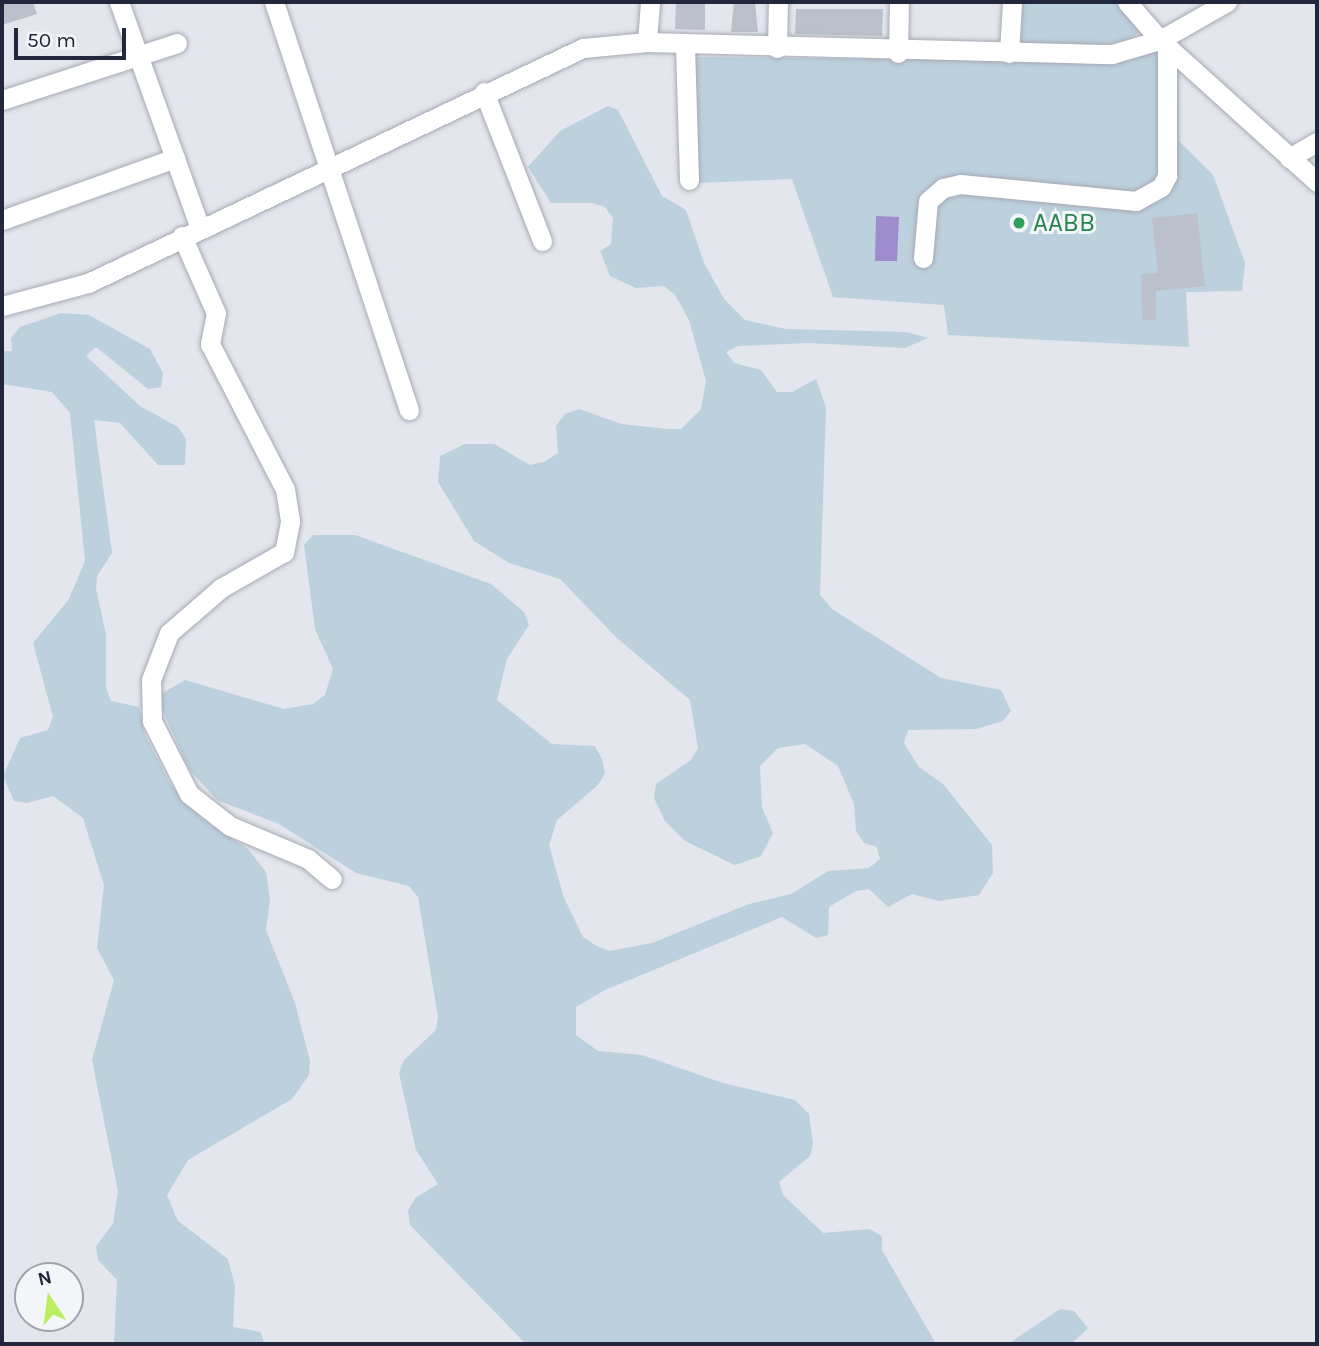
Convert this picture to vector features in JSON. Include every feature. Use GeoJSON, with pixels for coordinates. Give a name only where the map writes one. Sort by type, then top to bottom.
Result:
{"type":"FeatureCollection","features":[{"type":"Feature","properties":{"kind":"street"},"geometry":{"type":"LineString","coordinates":[[119,2],[175,158],[190,231],[216,313],[210,344],[285,489],[290,522],[284,552],[221,588],[169,633],[151,680],[152,720],[189,794],[230,826],[308,859],[332,879]]}},
{"type":"Feature","properties":{"kind":"street"},"geometry":{"type":"LineString","coordinates":[[274,2],[332,165],[409,410]]}},
{"type":"Feature","properties":{"kind":"street"},"geometry":{"type":"LineString","coordinates":[[648,42],[650,2]]}},
{"type":"Feature","properties":{"kind":"street"},"geometry":{"type":"LineString","coordinates":[[777,48],[778,2]]}},
{"type":"Feature","properties":{"kind":"street"},"geometry":{"type":"LineString","coordinates":[[898,53],[899,2]]}},
{"type":"Feature","properties":{"kind":"street"},"geometry":{"type":"LineString","coordinates":[[1009,53],[1012,2]]}},
{"type":"Feature","properties":{"kind":"street"},"geometry":{"type":"LineString","coordinates":[[1127,2],[1163,43],[1317,182]]}},
{"type":"Feature","properties":{"kind":"street"},"geometry":{"type":"LineString","coordinates":[[2,306],[88,283],[190,231],[583,48],[648,42],[898,53],[1112,54],[1163,43],[1227,2]]}},
{"type":"Feature","properties":{"kind":"street"},"geometry":{"type":"LineString","coordinates":[[2,100],[139,52],[177,43]]}},
{"type":"Feature","properties":{"kind":"street"},"geometry":{"type":"LineString","coordinates":[[923,258],[928,201],[943,188],[960,184],[1136,201],[1161,187],[1167,176],[1163,43]]}},
{"type":"Feature","properties":{"kind":"street"},"geometry":{"type":"LineString","coordinates":[[685,45],[689,180]]}},
{"type":"Feature","properties":{"kind":"street"},"geometry":{"type":"LineString","coordinates":[[484,92],[542,241]]}},
{"type":"Feature","properties":{"kind":"street"},"geometry":{"type":"LineString","coordinates":[[1289,158],[1317,142]]}},
{"type":"Feature","properties":{"kind":"street"},"geometry":{"type":"LineString","coordinates":[[2,220],[175,158]]}},
{"type":"Feature","properties":{"kind":"shaded area"},"geometry":{"type":"Polygon","coordinates":[[[1023,2],[1121,2],[1141,31],[1123,43],[1020,49],[1023,2]]]}},
{"type":"Feature","properties":{"kind":"shaded area","name":"AABB"},"geometry":{"type":"Polygon","coordinates":[[[1153,47],[1178,76],[1179,141],[1213,175],[1245,263],[1242,291],[1186,292],[1189,347],[948,335],[944,305],[833,297],[792,179],[698,183],[694,57],[1008,60],[1153,47]]]}},
{"type":"Feature","properties":{"kind":"shaded area"},"geometry":{"type":"Polygon","coordinates":[[[608,106],[618,110],[662,196],[686,210],[704,263],[724,299],[745,320],[786,329],[907,332],[928,338],[905,348],[808,343],[738,346],[726,352],[734,363],[761,370],[777,392],[792,392],[816,379],[826,407],[820,595],[832,609],[941,678],[1001,690],[1011,711],[1003,721],[976,729],[908,730],[904,743],[919,767],[943,784],[992,845],[993,873],[979,895],[939,901],[912,894],[888,907],[869,889],[856,891],[829,907],[828,935],[816,938],[782,917],[605,990],[576,1007],[576,1035],[598,1051],[642,1055],[723,1083],[795,1100],[809,1114],[813,1143],[810,1156],[779,1182],[783,1195],[823,1233],[869,1229],[882,1236],[882,1250],[936,1344],[526,1344],[410,1225],[408,1211],[415,1198],[438,1184],[416,1150],[399,1073],[404,1060],[436,1030],[438,1017],[418,897],[409,886],[356,873],[279,824],[217,800],[189,769],[161,707],[161,694],[185,680],[284,709],[313,704],[325,695],[333,669],[315,629],[304,545],[313,535],[355,535],[491,584],[524,612],[529,625],[507,659],[497,700],[552,744],[595,746],[605,773],[598,785],[557,820],[549,845],[564,898],[583,937],[595,945],[609,951],[652,943],[749,904],[791,894],[828,871],[869,868],[880,859],[877,847],[864,843],[856,831],[854,804],[838,766],[805,744],[778,748],[760,766],[762,808],[773,833],[761,856],[735,865],[685,841],[665,821],[654,798],[656,784],[691,760],[698,748],[690,700],[616,637],[560,579],[509,563],[474,541],[438,482],[440,456],[465,444],[494,444],[530,465],[544,462],[558,453],[556,426],[565,414],[579,409],[622,424],[681,429],[701,409],[706,381],[689,320],[675,295],[664,286],[636,288],[610,276],[600,251],[611,244],[613,218],[605,207],[592,203],[551,203],[528,167],[560,131],[608,106]]]}},
{"type":"Feature","properties":{"kind":"shaded area"},"geometry":{"type":"Polygon","coordinates":[[[876,216],[899,217],[897,261],[875,261],[876,216]]]}},
{"type":"Feature","properties":{"kind":"shaded area"},"geometry":{"type":"Polygon","coordinates":[[[61,313],[89,315],[150,349],[163,373],[161,387],[148,389],[96,347],[86,356],[140,406],[178,427],[186,439],[185,465],[158,465],[120,423],[94,420],[112,553],[97,576],[96,589],[106,634],[106,688],[111,701],[139,707],[145,735],[171,785],[201,818],[248,849],[266,872],[270,900],[266,930],[295,1003],[310,1061],[309,1075],[292,1099],[188,1160],[167,1195],[178,1221],[228,1259],[235,1286],[233,1327],[261,1332],[264,1344],[114,1344],[117,1280],[98,1260],[96,1246],[113,1224],[118,1191],[92,1060],[114,980],[97,948],[104,885],[83,818],[53,796],[27,803],[14,801],[3,776],[20,738],[48,730],[53,717],[33,643],[69,599],[85,561],[70,413],[52,392],[2,384],[2,351],[12,351],[11,338],[20,327],[61,313]]]}},
{"type":"Feature","properties":{"kind":"shaded area"},"geometry":{"type":"Polygon","coordinates":[[[1060,1309],[1074,1311],[1088,1328],[1071,1344],[1008,1344],[1060,1309]]]}},
{"type":"Feature","properties":{"kind":"building"},"geometry":{"type":"Polygon","coordinates":[[[2,2],[33,2],[37,14],[2,25],[2,2]]]}},
{"type":"Feature","properties":{"kind":"building"},"geometry":{"type":"Polygon","coordinates":[[[734,2],[755,2],[758,32],[731,32],[734,2]]]}},
{"type":"Feature","properties":{"kind":"building"},"geometry":{"type":"Polygon","coordinates":[[[676,4],[705,4],[705,30],[675,29],[676,4]]]}},
{"type":"Feature","properties":{"kind":"building"},"geometry":{"type":"Polygon","coordinates":[[[796,9],[883,9],[882,36],[795,34],[796,9]]]}},
{"type":"Feature","properties":{"kind":"building"},"geometry":{"type":"Polygon","coordinates":[[[1197,213],[1205,286],[1156,291],[1156,320],[1142,320],[1141,274],[1158,273],[1152,218],[1197,213]]]}},
{"type":"Feature","properties":{"kind":"place","name":"AABB"},"geometry":{"type":"Point","coordinates":[1019,223]}}]}
